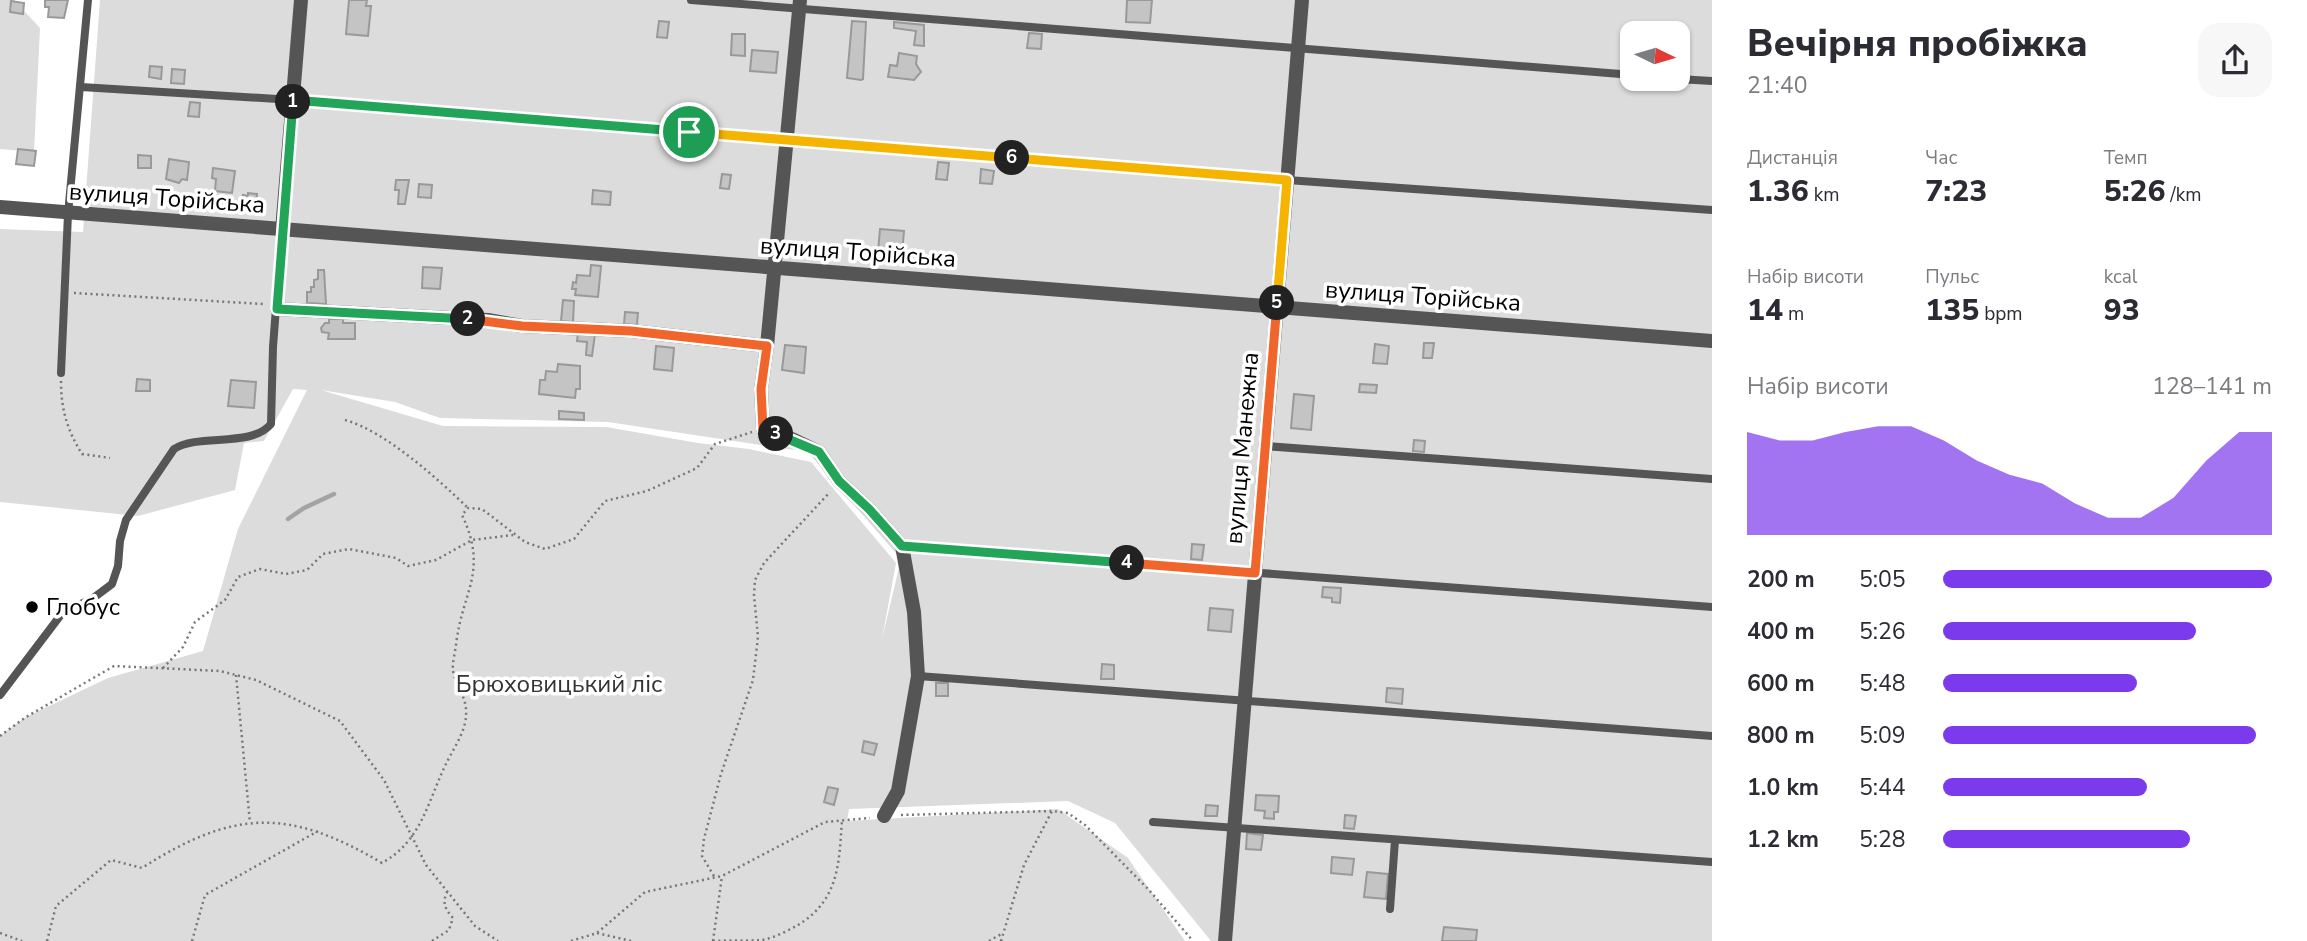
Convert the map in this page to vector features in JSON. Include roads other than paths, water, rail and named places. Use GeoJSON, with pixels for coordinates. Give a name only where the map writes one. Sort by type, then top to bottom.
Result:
{"type":"FeatureCollection","features":[{"type":"Feature","properties":{"kind":"street"},"geometry":{"type":"LineString","coordinates":[[282,230],[302,0]]}},
{"type":"Feature","properties":{"kind":"street","name":"вулиця Манежна"},"geometry":{"type":"LineString","coordinates":[[1224,941],[1302,0]]}},
{"type":"Feature","properties":{"kind":"street"},"geometry":{"type":"LineString","coordinates":[[799,5],[788,140],[761,389],[763,429],[819,452],[839,481],[902,546],[914,612],[918,676],[898,790],[884,816]]}},
{"type":"Feature","properties":{"kind":"street","name":"вулиця Торійська"},"geometry":{"type":"LineString","coordinates":[[0,207],[1712,341]]}},
{"type":"Feature","properties":{"kind":"street"},"geometry":{"type":"LineString","coordinates":[[277,307],[488,320],[522,326],[631,331],[767,346]]}},
{"type":"Feature","properties":{"kind":"lane"},"geometry":{"type":"LineString","coordinates":[[61,373],[68,214],[88,0]]}},
{"type":"Feature","properties":{"kind":"lane"},"geometry":{"type":"LineString","coordinates":[[691,0],[799,5],[1298,50],[1620,74]]}},
{"type":"Feature","properties":{"kind":"lane"},"geometry":{"type":"LineString","coordinates":[[1690,80],[1712,81]]}},
{"type":"Feature","properties":{"kind":"lane"},"geometry":{"type":"LineString","coordinates":[[80,87],[293,100],[1287,180],[1712,210]]}},
{"type":"Feature","properties":{"kind":"lane"},"geometry":{"type":"LineString","coordinates":[[0,695],[63,612],[92,599],[112,584],[126,520],[174,449],[187,443],[255,433],[268,427],[272,414],[273,347],[282,230]]}},
{"type":"Feature","properties":{"kind":"lane"},"geometry":{"type":"LineString","coordinates":[[1265,446],[1712,479]]}},
{"type":"Feature","properties":{"kind":"lane"},"geometry":{"type":"LineString","coordinates":[[902,546],[1712,607]]}},
{"type":"Feature","properties":{"kind":"lane"},"geometry":{"type":"LineString","coordinates":[[918,676],[1712,737]]}},
{"type":"Feature","properties":{"kind":"lane"},"geometry":{"type":"LineString","coordinates":[[1153,822],[1712,862]]}},
{"type":"Feature","properties":{"kind":"lane"},"geometry":{"type":"LineString","coordinates":[[1390,909],[1395,840]]}},
{"type":"Feature","properties":{"kind":"waterway"},"geometry":{"type":"LineString","coordinates":[[288,519],[334,494]]}},
{"type":"Feature","properties":{"kind":"place","name":"Глобус"},"geometry":{"type":"Point","coordinates":[32,607]}},
{"type":"Feature","properties":{"kind":"park label","name":"Брюховицький ліс"},"geometry":{"type":"Point","coordinates":[559,684]}}]}
